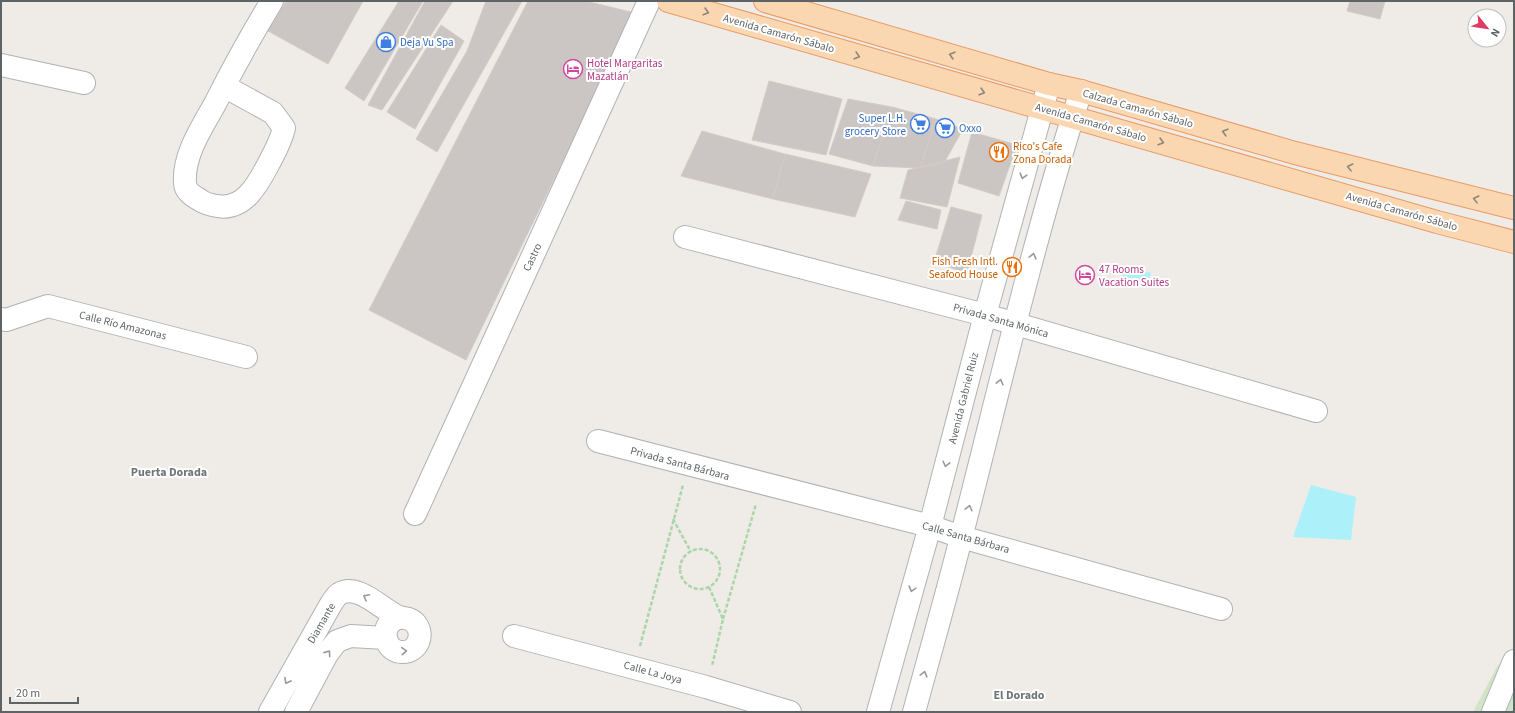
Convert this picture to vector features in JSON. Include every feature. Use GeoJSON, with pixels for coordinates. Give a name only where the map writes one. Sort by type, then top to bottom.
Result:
{"type":"FeatureCollection","features":[{"type":"Feature","properties":{"kind":"main road","name":"Avenida Camarón Sábalo"},"geometry":{"type":"LineString","coordinates":[[668,1],[1437,222],[1514,242]]}},
{"type":"Feature","properties":{"kind":"main road","name":"Calzada Camarón Sábalo"},"geometry":{"type":"LineString","coordinates":[[765,1],[1049,84],[1081,91],[1295,153],[1514,208]]}},
{"type":"Feature","properties":{"kind":"main road"},"geometry":{"type":"LineString","coordinates":[[1286,178],[1295,153]]}},
{"type":"Feature","properties":{"kind":"street"},"geometry":{"type":"LineString","coordinates":[[224,86],[273,113],[284,128],[277,148],[251,193],[242,201],[221,207],[204,203],[188,191],[184,184],[185,168],[192,146],[224,86],[272,1]]}},
{"type":"Feature","properties":{"kind":"street","name":"Castro"},"geometry":{"type":"LineString","coordinates":[[415,514],[649,1]]}},
{"type":"Feature","properties":{"kind":"street"},"geometry":{"type":"LineString","coordinates":[[1,65],[84,83]]}},
{"type":"Feature","properties":{"kind":"street","name":"Avenida Gabriel Ruiz"},"geometry":{"type":"LineString","coordinates":[[878,712],[930,526],[984,314],[1049,84]]}},
{"type":"Feature","properties":{"kind":"street"},"geometry":{"type":"LineString","coordinates":[[914,712],[961,537],[1014,324],[1072,117],[1081,91]]}},
{"type":"Feature","properties":{"kind":"street","name":"Privada Santa Mónica"},"geometry":{"type":"LineString","coordinates":[[685,238],[984,314],[1316,411]]}},
{"type":"Feature","properties":{"kind":"street","name":"Calle Río Amazonas"},"geometry":{"type":"LineString","coordinates":[[1,319],[6,320],[48,306],[246,357]]}},
{"type":"Feature","properties":{"kind":"street","name":"Privada Santa Bárbara"},"geometry":{"type":"LineString","coordinates":[[598,441],[762,484]]}},
{"type":"Feature","properties":{"kind":"street","name":"Calle Santa Bárbara"},"geometry":{"type":"LineString","coordinates":[[762,484],[930,526],[961,537],[1221,609]]}},
{"type":"Feature","properties":{"kind":"street","name":"Diamante"},"geometry":{"type":"LineString","coordinates":[[270,712],[331,604],[339,594],[349,592],[364,595],[399,617]]}},
{"type":"Feature","properties":{"kind":"street"},"geometry":{"type":"LineString","coordinates":[[399,617],[408,618],[415,622],[419,629],[420,637],[417,645],[411,650],[403,652],[395,651],[388,645],[385,638],[386,629],[391,621],[399,617]]}},
{"type":"Feature","properties":{"kind":"street","name":"Diamante"},"geometry":{"type":"LineString","coordinates":[[296,712],[327,654],[337,641],[351,636],[385,638]]}},
{"type":"Feature","properties":{"kind":"street","name":"Calle La Joya"},"geometry":{"type":"LineString","coordinates":[[514,636],[706,686],[790,712]]}},
{"type":"Feature","properties":{"kind":"street"},"geometry":{"type":"LineString","coordinates":[[1493,712],[1514,661]]}},
{"type":"Feature","properties":{"kind":"path"},"geometry":{"type":"LineString","coordinates":[[634,668],[688,465]]}},
{"type":"Feature","properties":{"kind":"path"},"geometry":{"type":"LineString","coordinates":[[706,686],[723,619],[762,484]]}},
{"type":"Feature","properties":{"kind":"path"},"geometry":{"type":"LineString","coordinates":[[673,519],[691,552]]}},
{"type":"Feature","properties":{"kind":"path"},"geometry":{"type":"LineString","coordinates":[[700,549],[706,550],[717,558],[720,564],[720,570],[718,577],[709,587],[696,589],[690,587],[681,576],[680,564],[683,558],[691,552],[700,549]]}},
{"type":"Feature","properties":{"kind":"path"},"geometry":{"type":"LineString","coordinates":[[709,587],[723,619]]}},
{"type":"Feature","properties":{"kind":"green space"},"geometry":{"type":"Polygon","coordinates":[[[1514,662],[1514,712],[1473,712],[1498,665],[1514,662]]]}},
{"type":"Feature","properties":{"kind":"water"},"geometry":{"type":"Polygon","coordinates":[[[1124,266],[1151,273],[1147,288],[1120,281],[1124,266]]]}},
{"type":"Feature","properties":{"kind":"water"},"geometry":{"type":"Polygon","coordinates":[[[1311,485],[1356,497],[1351,540],[1293,537],[1311,485]]]}},
{"type":"Feature","properties":{"kind":"building"},"geometry":{"type":"Polygon","coordinates":[[[286,1],[363,1],[328,64],[268,31],[286,1]]]}},
{"type":"Feature","properties":{"kind":"building"},"geometry":{"type":"Polygon","coordinates":[[[399,1],[423,1],[364,101],[345,88],[399,1]]]}},
{"type":"Feature","properties":{"kind":"building"},"geometry":{"type":"Polygon","coordinates":[[[425,1],[453,1],[382,110],[368,105],[425,1]]]}},
{"type":"Feature","properties":{"kind":"building"},"geometry":{"type":"Polygon","coordinates":[[[486,1],[522,1],[437,152],[416,139],[467,51],[486,1]]]}},
{"type":"Feature","properties":{"kind":"building"},"geometry":{"type":"Polygon","coordinates":[[[528,1],[585,1],[635,13],[466,360],[369,310],[528,1]]]}},
{"type":"Feature","properties":{"kind":"building"},"geometry":{"type":"Polygon","coordinates":[[[1350,1],[1385,1],[1380,19],[1347,11],[1350,1]]]}},
{"type":"Feature","properties":{"kind":"building"},"geometry":{"type":"Polygon","coordinates":[[[441,25],[464,41],[415,129],[387,112],[441,25]]]}},
{"type":"Feature","properties":{"kind":"building"},"geometry":{"type":"Polygon","coordinates":[[[769,81],[842,99],[826,155],[752,140],[769,81]]]}},
{"type":"Feature","properties":{"kind":"building"},"geometry":{"type":"Polygon","coordinates":[[[848,99],[892,107],[873,166],[829,154],[848,99]]]}},
{"type":"Feature","properties":{"kind":"building"},"geometry":{"type":"Polygon","coordinates":[[[892,107],[936,119],[920,168],[873,166],[892,107]]]}},
{"type":"Feature","properties":{"kind":"building"},"geometry":{"type":"Polygon","coordinates":[[[936,119],[963,129],[944,163],[920,168],[936,119]]]}},
{"type":"Feature","properties":{"kind":"building"},"geometry":{"type":"Polygon","coordinates":[[[702,131],[785,154],[773,199],[681,176],[702,131]]]}},
{"type":"Feature","properties":{"kind":"building"},"geometry":{"type":"Polygon","coordinates":[[[972,132],[1017,145],[999,196],[958,183],[972,132]]]}},
{"type":"Feature","properties":{"kind":"building"},"geometry":{"type":"Polygon","coordinates":[[[785,154],[871,174],[855,217],[773,199],[785,154]]]}},
{"type":"Feature","properties":{"kind":"building"},"geometry":{"type":"Polygon","coordinates":[[[960,157],[947,207],[900,198],[908,170],[960,157]]]}},
{"type":"Feature","properties":{"kind":"building"},"geometry":{"type":"Polygon","coordinates":[[[906,201],[941,210],[937,229],[898,220],[906,201]]]}},
{"type":"Feature","properties":{"kind":"building"},"geometry":{"type":"Polygon","coordinates":[[[951,207],[982,215],[967,273],[934,262],[951,207]]]}},
{"type":"Feature","properties":{"kind":"place","name":"Deja Vu Spa"},"geometry":{"type":"Point","coordinates":[386,42]}},
{"type":"Feature","properties":{"kind":"place","name":"Hotel Margaritas Mazatlán"},"geometry":{"type":"Point","coordinates":[573,69]}},
{"type":"Feature","properties":{"kind":"place","name":"Super L.H. grocery Store"},"geometry":{"type":"Point","coordinates":[920,124]}},
{"type":"Feature","properties":{"kind":"place","name":"Oxxo"},"geometry":{"type":"Point","coordinates":[945,128]}},
{"type":"Feature","properties":{"kind":"place","name":"Rico's Cafe Zona Dorada"},"geometry":{"type":"Point","coordinates":[999,152]}},
{"type":"Feature","properties":{"kind":"place","name":"Fish Fresh Intl. Seafood House"},"geometry":{"type":"Point","coordinates":[1012,267]}},
{"type":"Feature","properties":{"kind":"place","name":"47 Rooms Vacation Suites"},"geometry":{"type":"Point","coordinates":[1085,275]}},
{"type":"Feature","properties":{"kind":"district","name":"Puerta Dorada"},"geometry":{"type":"Point","coordinates":[169,472]}},
{"type":"Feature","properties":{"kind":"district","name":"El Dorado"},"geometry":{"type":"Point","coordinates":[1019,695]}}]}
